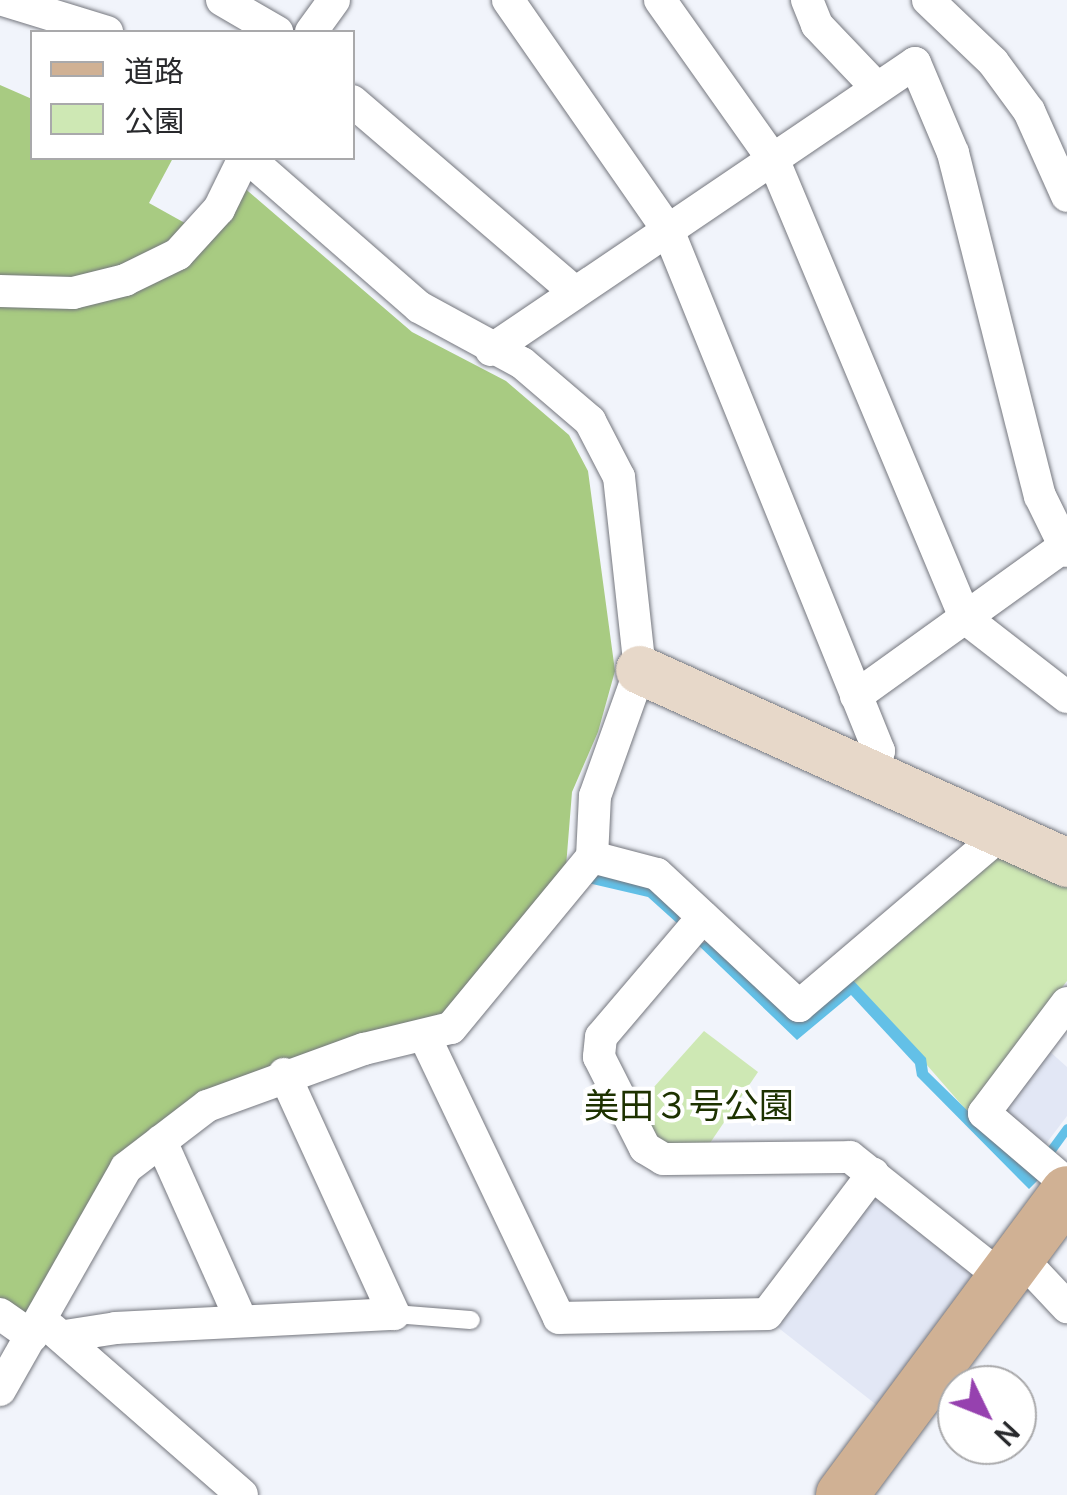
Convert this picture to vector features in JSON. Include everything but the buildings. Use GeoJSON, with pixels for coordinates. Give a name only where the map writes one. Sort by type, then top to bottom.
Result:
{"type":"FeatureCollection","features":[{"type":"Feature","properties":{"kind":"main road"},"geometry":{"type":"LineString","coordinates":[[856,1489],[1067,1192]]}},
{"type":"Feature","properties":{"kind":"street"},"geometry":{"type":"LineString","coordinates":[[3,0],[100,30]]}},
{"type":"Feature","properties":{"kind":"street"},"geometry":{"type":"LineString","coordinates":[[222,0],[274,30]]}},
{"type":"Feature","properties":{"kind":"street"},"geometry":{"type":"LineString","coordinates":[[312,30],[334,0]]}},
{"type":"Feature","properties":{"kind":"street"},"geometry":{"type":"LineString","coordinates":[[508,0],[668,230],[879,751],[871,774]]}},
{"type":"Feature","properties":{"kind":"street"},"geometry":{"type":"LineString","coordinates":[[660,0],[774,161],[965,618],[1067,697]]}},
{"type":"Feature","properties":{"kind":"street"},"geometry":{"type":"LineString","coordinates":[[807,0],[817,25],[876,87]]}},
{"type":"Feature","properties":{"kind":"street"},"geometry":{"type":"LineString","coordinates":[[939,3],[993,62],[1028,111],[1067,196]]}},
{"type":"Feature","properties":{"kind":"street"},"geometry":{"type":"LineString","coordinates":[[491,350],[915,63],[953,154],[1040,496],[1066,549],[856,696]]}},
{"type":"Feature","properties":{"kind":"street"},"geometry":{"type":"LineString","coordinates":[[355,104],[575,292]]}},
{"type":"Feature","properties":{"kind":"street"},"geometry":{"type":"LineString","coordinates":[[0,291],[73,292],[124,280],[178,254],[219,209],[245,160]]}},
{"type":"Feature","properties":{"kind":"street"},"geometry":{"type":"LineString","coordinates":[[0,1390],[45,1332],[126,1168],[207,1106],[284,1074],[451,1028],[592,856],[596,796],[640,670],[619,477],[590,421],[522,363],[491,350],[419,307],[248,160]]}},
{"type":"Feature","properties":{"kind":"street"},"geometry":{"type":"LineString","coordinates":[[640,670],[1067,863]]}},
{"type":"Feature","properties":{"kind":"street"},"geometry":{"type":"LineString","coordinates":[[592,856],[657,874],[799,1006],[1002,833]]}},
{"type":"Feature","properties":{"kind":"street"},"geometry":{"type":"LineString","coordinates":[[703,918],[601,1037],[599,1057],[645,1148],[663,1159],[850,1156],[1067,1307]]}},
{"type":"Feature","properties":{"kind":"street"},"geometry":{"type":"LineString","coordinates":[[1067,1003],[984,1113],[1067,1184]]}},
{"type":"Feature","properties":{"kind":"street"},"geometry":{"type":"LineString","coordinates":[[426,1037],[558,1318],[766,1314],[873,1174]]}},
{"type":"Feature","properties":{"kind":"street"},"geometry":{"type":"LineString","coordinates":[[45,1332],[394,1314],[284,1074]]}},
{"type":"Feature","properties":{"kind":"street"},"geometry":{"type":"LineString","coordinates":[[161,1141],[241,1320]]}},
{"type":"Feature","properties":{"kind":"street"},"geometry":{"type":"LineString","coordinates":[[0,1314],[45,1332],[242,1495]]}},
{"type":"Feature","properties":{"kind":"lane"},"geometry":{"type":"LineString","coordinates":[[394,1314],[471,1320]]}},
{"type":"Feature","properties":{"kind":"shaded area"},"geometry":{"type":"Polygon","coordinates":[[[1047,1049],[1067,1067],[1067,1116],[1042,1149],[1008,1116],[1007,1100],[1047,1049]]]}},
{"type":"Feature","properties":{"kind":"shaded area"},"geometry":{"type":"Polygon","coordinates":[[[876,1198],[972,1269],[977,1283],[883,1410],[776,1326],[865,1202],[876,1198]]]}},
{"type":"Feature","properties":{"kind":"green space"},"geometry":{"type":"Polygon","coordinates":[[[0,85],[30,98],[30,160],[172,160],[149,203],[192,227],[108,278],[0,283],[0,85]]]}},
{"type":"Feature","properties":{"kind":"green space"},"geometry":{"type":"Polygon","coordinates":[[[242,186],[412,332],[506,381],[569,435],[588,471],[615,671],[598,732],[572,792],[565,879],[442,1018],[200,1098],[27,1315],[0,1298],[0,299],[116,294],[242,186]]]}},
{"type":"Feature","properties":{"kind":"green space"},"geometry":{"type":"Polygon","coordinates":[[[1009,855],[1067,881],[1067,981],[967,1111],[851,978],[991,858],[1009,855]]]}},
{"type":"Feature","properties":{"kind":"green space","name":"美田３号公園"},"geometry":{"type":"Polygon","coordinates":[[[704,1031],[758,1072],[708,1146],[665,1148],[637,1106],[704,1031]]]}},
{"type":"Feature","properties":{"kind":"water"},"geometry":{"type":"Polygon","coordinates":[[[598,873],[652,885],[680,910],[678,924],[648,897],[588,883],[598,873]]]}},
{"type":"Feature","properties":{"kind":"water"},"geometry":{"type":"Polygon","coordinates":[[[711,941],[796,1022],[851,978],[926,1058],[928,1072],[1038,1180],[1029,1189],[917,1076],[915,1064],[851,995],[797,1040],[697,944],[711,941]]]}},
{"type":"Feature","properties":{"kind":"waterway"},"geometry":{"type":"LineString","coordinates":[[1048,1154],[1067,1128]]}}]}
